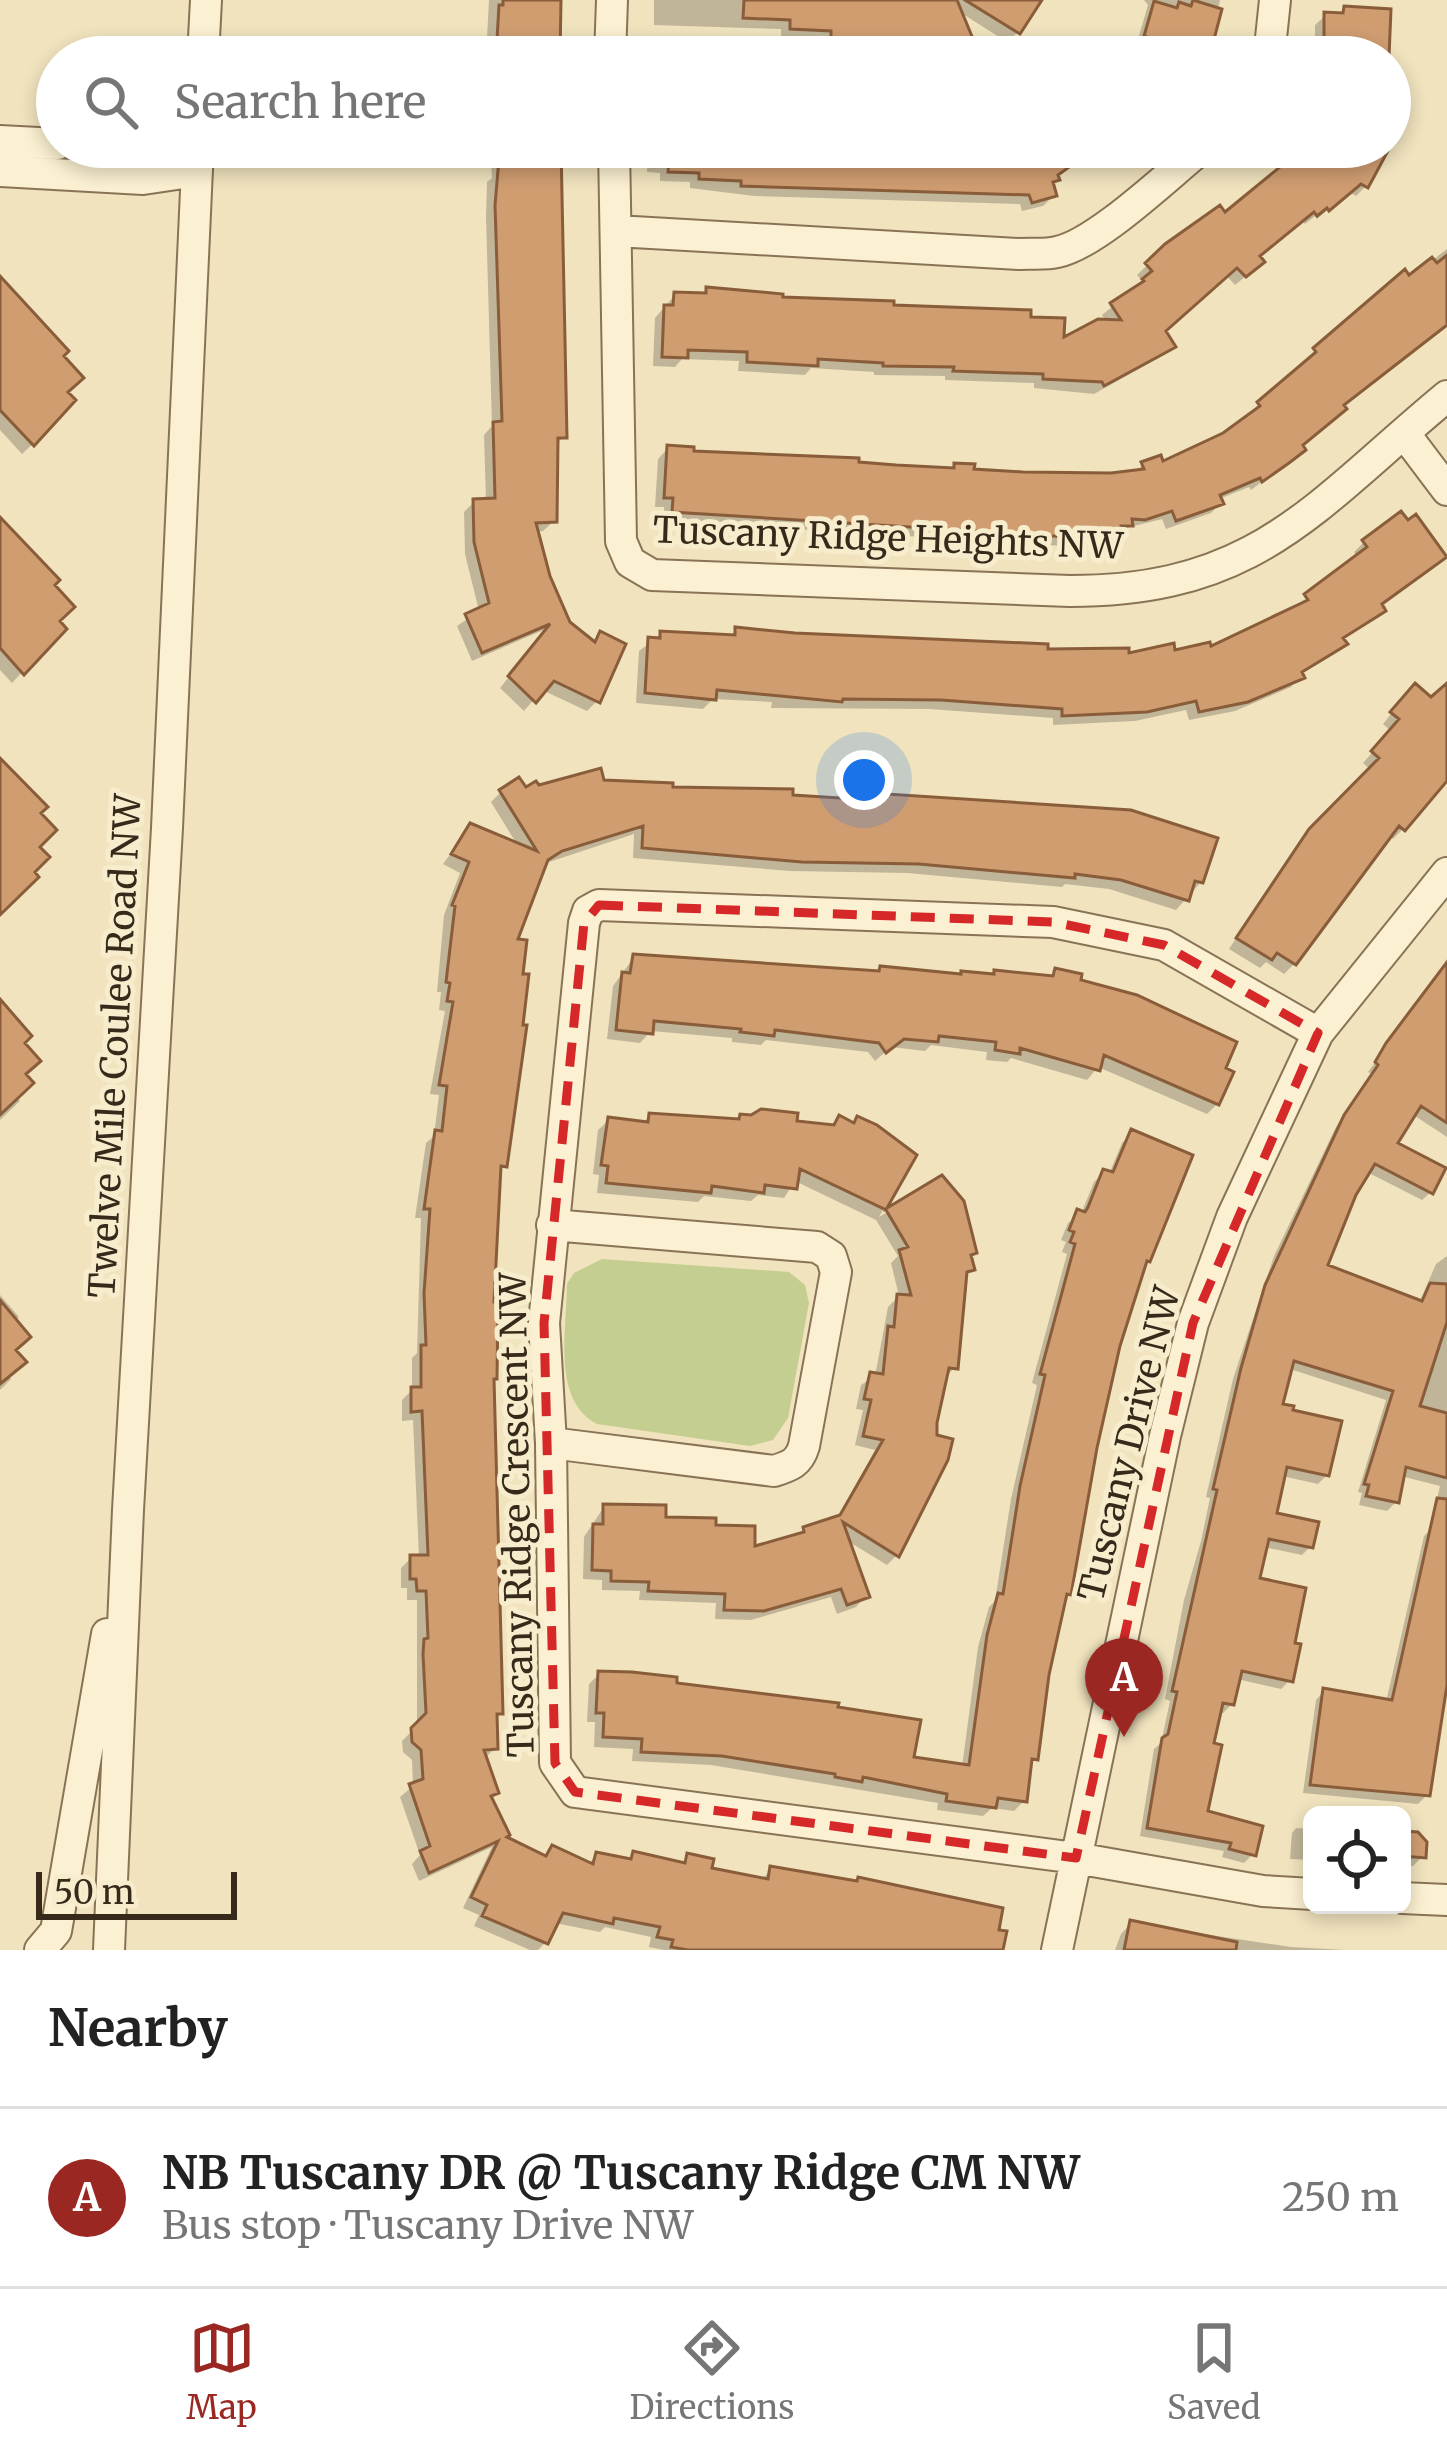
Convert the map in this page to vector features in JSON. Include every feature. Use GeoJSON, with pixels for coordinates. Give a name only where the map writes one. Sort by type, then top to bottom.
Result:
{"type":"FeatureCollection","features":[{"type":"Feature","properties":{"kind":"street"},"geometry":{"type":"LineString","coordinates":[[204,36],[206,0]]}},
{"type":"Feature","properties":{"kind":"street"},"geometry":{"type":"LineString","coordinates":[[611,36],[612,0]]}},
{"type":"Feature","properties":{"kind":"street"},"geometry":{"type":"LineString","coordinates":[[1271,36],[1275,0]]}},
{"type":"Feature","properties":{"kind":"street"},"geometry":{"type":"LineString","coordinates":[[0,141],[36,143]]}},
{"type":"Feature","properties":{"kind":"street"},"geometry":{"type":"LineString","coordinates":[[0,171],[143,179],[173,168]]}},
{"type":"Feature","properties":{"kind":"street","name":"Twelve Mile Coulee Road NW"},"geometry":{"type":"LineString","coordinates":[[109,1950],[198,168]]}},
{"type":"Feature","properties":{"kind":"street","name":"Tuscany Ridge Heights NW"},"geometry":{"type":"LineString","coordinates":[[614,168],[621,542],[630,562],[652,574],[1070,591],[1165,584],[1218,568],[1288,533],[1447,396]]}},
{"type":"Feature","properties":{"kind":"street"},"geometry":{"type":"LineString","coordinates":[[616,231],[1019,254],[1058,252],[1080,242],[1177,168]]}},
{"type":"Feature","properties":{"kind":"street"},"geometry":{"type":"LineString","coordinates":[[1404,433],[1447,490]]}},
{"type":"Feature","properties":{"kind":"street","name":"Tuscany Drive NW"},"geometry":{"type":"LineString","coordinates":[[1058,1950],[1193,1323],[1232,1217],[1318,1033],[1447,873]]}},
{"type":"Feature","properties":{"kind":"street","name":"Tuscany Ridge Crescent NW"},"geometry":{"type":"LineString","coordinates":[[1303,1893],[1263,1891],[1076,1858],[575,1792],[555,1763],[551,1443],[544,1323],[584,923],[588,911],[599,905],[1053,922],[1164,945],[1318,1033]]}},
{"type":"Feature","properties":{"kind":"street"},"geometry":{"type":"LineString","coordinates":[[551,1443],[774,1471],[790,1466],[801,1458],[804,1446],[836,1272],[831,1256],[817,1247],[552,1225]]}},
{"type":"Feature","properties":{"kind":"street"},"geometry":{"type":"LineString","coordinates":[[40,1950],[56,1931],[128,1510]]}},
{"type":"Feature","properties":{"kind":"street"},"geometry":{"type":"LineString","coordinates":[[1411,1898],[1447,1900]]}},
{"type":"Feature","properties":{"kind":"highlighted area"},"geometry":{"type":"Polygon","coordinates":[[[599,905],[1053,922],[1164,945],[1318,1033],[1193,1323],[1076,1858],[575,1792],[555,1763],[544,1323],[584,923],[599,905]]]}},
{"type":"Feature","properties":{"kind":"green space"},"geometry":{"type":"Polygon","coordinates":[[[602,1259],[789,1272],[805,1285],[809,1303],[788,1418],[773,1440],[750,1446],[597,1424],[583,1413],[567,1381],[567,1284],[574,1273],[602,1259]]]}},
{"type":"Feature","properties":{"kind":"building"},"geometry":{"type":"Polygon","coordinates":[[[503,0],[561,0],[560,36],[497,36],[499,5],[503,0]]]}},
{"type":"Feature","properties":{"kind":"building"},"geometry":{"type":"Polygon","coordinates":[[[744,0],[957,0],[972,36],[831,36],[831,31],[790,29],[790,20],[743,18],[744,0]]]}},
{"type":"Feature","properties":{"kind":"building"},"geometry":{"type":"Polygon","coordinates":[[[965,0],[1042,0],[1020,34],[965,0]]]}},
{"type":"Feature","properties":{"kind":"building"},"geometry":{"type":"Polygon","coordinates":[[[1193,0],[1222,9],[1215,36],[1144,36],[1154,1],[1177,8],[1179,2],[1191,6],[1193,0]]]}},
{"type":"Feature","properties":{"kind":"building"},"geometry":{"type":"Polygon","coordinates":[[[1344,6],[1391,9],[1390,36],[1324,36],[1324,12],[1343,13],[1344,6]]]}},
{"type":"Feature","properties":{"kind":"building"},"geometry":{"type":"Polygon","coordinates":[[[498,168],[561,168],[567,438],[558,438],[557,522],[536,523],[550,576],[570,622],[595,642],[600,631],[626,644],[600,703],[554,681],[536,703],[508,676],[550,624],[482,653],[465,614],[489,603],[474,542],[473,499],[495,498],[493,422],[502,421],[495,205],[498,168]]]}},
{"type":"Feature","properties":{"kind":"building"},"geometry":{"type":"Polygon","coordinates":[[[668,168],[1068,168],[1053,182],[1057,196],[1032,203],[1029,195],[741,186],[741,181],[668,172],[668,168]]]}},
{"type":"Feature","properties":{"kind":"building"},"geometry":{"type":"Polygon","coordinates":[[[1279,168],[1379,168],[1368,188],[1361,184],[1329,211],[1317,216],[1314,212],[1260,256],[1265,262],[1246,277],[1237,268],[1166,331],[1176,347],[1104,386],[1102,382],[1043,379],[1043,374],[953,371],[954,367],[818,359],[818,366],[747,362],[747,352],[688,350],[688,358],[662,357],[664,305],[673,305],[674,292],[706,293],[706,287],[783,297],[894,301],[894,305],[1031,310],[1031,317],[1065,318],[1064,337],[1098,319],[1121,320],[1110,303],[1144,281],[1152,271],[1145,263],[1220,205],[1225,212],[1279,168]]]}},
{"type":"Feature","properties":{"kind":"building"},"geometry":{"type":"Polygon","coordinates":[[[1447,255],[1447,325],[1344,405],[1347,409],[1303,445],[1306,450],[1289,463],[1262,482],[1260,478],[1220,495],[1224,504],[1176,521],[1172,511],[1132,519],[1133,526],[1121,526],[1121,534],[1068,537],[672,512],[673,498],[664,498],[667,445],[694,447],[694,451],[859,458],[859,462],[896,465],[954,468],[954,463],[975,464],[974,469],[1023,472],[1144,469],[1141,462],[1161,455],[1163,461],[1223,433],[1260,406],[1257,402],[1316,352],[1313,348],[1405,269],[1409,275],[1432,257],[1437,263],[1447,255]]]}},
{"type":"Feature","properties":{"kind":"building"},"geometry":{"type":"Polygon","coordinates":[[[0,276],[69,351],[64,356],[84,378],[68,392],[76,400],[34,446],[0,410],[0,276]]]}},
{"type":"Feature","properties":{"kind":"building"},"geometry":{"type":"Polygon","coordinates":[[[1401,511],[1408,520],[1416,514],[1447,557],[1382,604],[1386,611],[1343,638],[1348,644],[1302,672],[1305,678],[1248,702],[1199,712],[1196,701],[1147,712],[1062,716],[1062,709],[941,700],[842,702],[717,690],[716,700],[645,693],[648,637],[660,638],[660,631],[735,635],[735,627],[1048,644],[1048,649],[1129,648],[1129,653],[1174,643],[1175,650],[1210,642],[1211,646],[1308,600],[1304,594],[1367,547],[1362,540],[1401,511]]]}},
{"type":"Feature","properties":{"kind":"building"},"geometry":{"type":"Polygon","coordinates":[[[0,517],[60,580],[55,585],[75,607],[60,621],[67,629],[24,675],[0,648],[0,517]]]}},
{"type":"Feature","properties":{"kind":"building"},"geometry":{"type":"Polygon","coordinates":[[[1415,683],[1431,697],[1447,683],[1447,781],[1405,831],[1399,826],[1296,965],[1277,953],[1272,960],[1236,938],[1309,829],[1379,758],[1371,751],[1399,719],[1390,712],[1415,683]]]}},
{"type":"Feature","properties":{"kind":"building"},"geometry":{"type":"Polygon","coordinates":[[[0,758],[48,807],[41,813],[57,830],[40,847],[50,857],[35,872],[39,877],[0,915],[0,758]]]}},
{"type":"Feature","properties":{"kind":"building"},"geometry":{"type":"Polygon","coordinates":[[[601,768],[604,780],[673,783],[673,787],[793,789],[793,795],[840,798],[841,791],[1131,810],[1218,838],[1203,883],[1195,881],[1189,901],[1121,880],[1075,874],[1075,878],[919,864],[802,862],[642,848],[643,826],[562,851],[548,860],[518,939],[527,940],[523,1025],[527,1025],[507,1167],[501,1166],[494,1302],[498,1302],[494,1379],[503,1714],[497,1714],[498,1749],[484,1750],[499,1793],[491,1796],[507,1837],[546,1856],[552,1845],[593,1864],[596,1852],[631,1859],[633,1851],[685,1863],[687,1853],[714,1859],[712,1868],[768,1879],[770,1866],[857,1881],[858,1877],[1003,1908],[999,1930],[1007,1931],[1003,1950],[688,1950],[671,1947],[673,1940],[657,1937],[660,1927],[614,1918],[613,1924],[563,1913],[548,1944],[482,1916],[487,1905],[471,1897],[498,1841],[429,1873],[420,1851],[430,1846],[409,1784],[423,1779],[421,1750],[412,1742],[411,1728],[426,1713],[423,1654],[428,1638],[426,1591],[417,1591],[416,1579],[410,1579],[410,1555],[428,1555],[422,1411],[411,1412],[411,1387],[421,1387],[421,1345],[426,1345],[430,1209],[424,1209],[435,1130],[442,1131],[447,1086],[439,1085],[453,1002],[447,1001],[450,983],[446,982],[452,905],[469,862],[451,854],[470,823],[537,851],[499,790],[519,777],[526,787],[601,768]]]}},
{"type":"Feature","properties":{"kind":"building"},"geometry":{"type":"Polygon","coordinates":[[[633,954],[961,974],[994,974],[994,970],[1053,976],[1055,968],[1137,995],[1237,1042],[1226,1068],[1234,1072],[1219,1105],[1104,1055],[1100,1071],[1020,1048],[1020,1054],[995,1050],[996,1042],[939,1036],[938,1042],[904,1039],[886,1053],[879,1043],[775,1030],[774,1036],[654,1021],[653,1034],[616,1030],[622,972],[630,973],[633,954]]]}},
{"type":"Feature","properties":{"kind":"building"},"geometry":{"type":"Polygon","coordinates":[[[1447,962],[1447,1123],[1421,1106],[1398,1143],[1446,1168],[1433,1194],[1375,1164],[1356,1195],[1328,1265],[1422,1301],[1430,1283],[1447,1284],[1447,1322],[1420,1406],[1447,1413],[1447,1478],[1406,1467],[1399,1503],[1366,1496],[1369,1485],[1364,1484],[1393,1391],[1294,1361],[1283,1404],[1342,1421],[1329,1476],[1287,1467],[1277,1513],[1319,1522],[1313,1548],[1269,1539],[1260,1578],[1306,1588],[1293,1682],[1242,1671],[1234,1705],[1223,1703],[1214,1743],[1222,1745],[1208,1811],[1263,1826],[1256,1856],[1229,1849],[1231,1843],[1147,1828],[1217,1490],[1213,1489],[1265,1285],[1344,1115],[1378,1065],[1375,1062],[1386,1043],[1447,962]]]}},
{"type":"Feature","properties":{"kind":"building"},"geometry":{"type":"Polygon","coordinates":[[[0,999],[32,1036],[25,1043],[41,1061],[26,1074],[34,1083],[0,1115],[0,999]]]}},
{"type":"Feature","properties":{"kind":"building"},"geometry":{"type":"Polygon","coordinates":[[[761,1109],[798,1113],[797,1121],[834,1125],[839,1115],[854,1123],[857,1116],[877,1125],[917,1155],[887,1208],[942,1175],[964,1201],[977,1253],[971,1255],[975,1270],[967,1272],[958,1369],[949,1368],[937,1423],[937,1435],[953,1439],[948,1460],[899,1557],[843,1522],[870,1597],[847,1605],[841,1589],[764,1611],[724,1610],[725,1594],[648,1591],[649,1582],[611,1581],[611,1571],[592,1570],[593,1524],[603,1524],[603,1504],[666,1505],[666,1517],[716,1518],[716,1525],[755,1526],[755,1546],[804,1532],[803,1527],[840,1515],[883,1440],[863,1436],[871,1400],[864,1399],[870,1372],[883,1374],[897,1294],[911,1295],[899,1250],[908,1247],[886,1210],[800,1169],[797,1189],[765,1185],[764,1193],[712,1186],[711,1193],[606,1183],[608,1166],[601,1165],[608,1117],[648,1122],[649,1113],[739,1119],[740,1114],[761,1109]]]}},
{"type":"Feature","properties":{"kind":"building"},"geometry":{"type":"Polygon","coordinates":[[[1131,1129],[1193,1155],[1147,1261],[1120,1346],[1071,1595],[1067,1594],[1049,1675],[1038,1760],[1032,1759],[1027,1802],[998,1798],[996,1808],[946,1801],[947,1794],[863,1777],[862,1782],[722,1756],[641,1752],[642,1739],[603,1737],[604,1713],[596,1713],[598,1671],[632,1672],[921,1720],[914,1757],[969,1765],[987,1635],[998,1593],[1003,1594],[1020,1486],[1045,1375],[1040,1374],[1075,1244],[1070,1242],[1074,1232],[1069,1230],[1077,1209],[1085,1212],[1088,1207],[1103,1169],[1113,1172],[1131,1129]]]}},
{"type":"Feature","properties":{"kind":"building"},"geometry":{"type":"Polygon","coordinates":[[[0,1300],[31,1337],[16,1350],[27,1362],[0,1384],[0,1300]]]}},
{"type":"Feature","properties":{"kind":"building"},"geometry":{"type":"Polygon","coordinates":[[[1437,1498],[1447,1499],[1447,1685],[1430,1796],[1310,1785],[1323,1688],[1392,1700],[1437,1498]]]}},
{"type":"Feature","properties":{"kind":"building"},"geometry":{"type":"Polygon","coordinates":[[[1411,1832],[1427,1842],[1426,1858],[1411,1857],[1411,1832]]]}},
{"type":"Feature","properties":{"kind":"building"},"geometry":{"type":"Polygon","coordinates":[[[1130,1920],[1237,1942],[1236,1950],[1124,1950],[1130,1920]]]}},
{"type":"Feature","properties":{"kind":"place","name":"NB Tuscany DR @ Tuscany Ridge CM NW"},"geometry":{"type":"Point","coordinates":[1124,1737]}}]}
